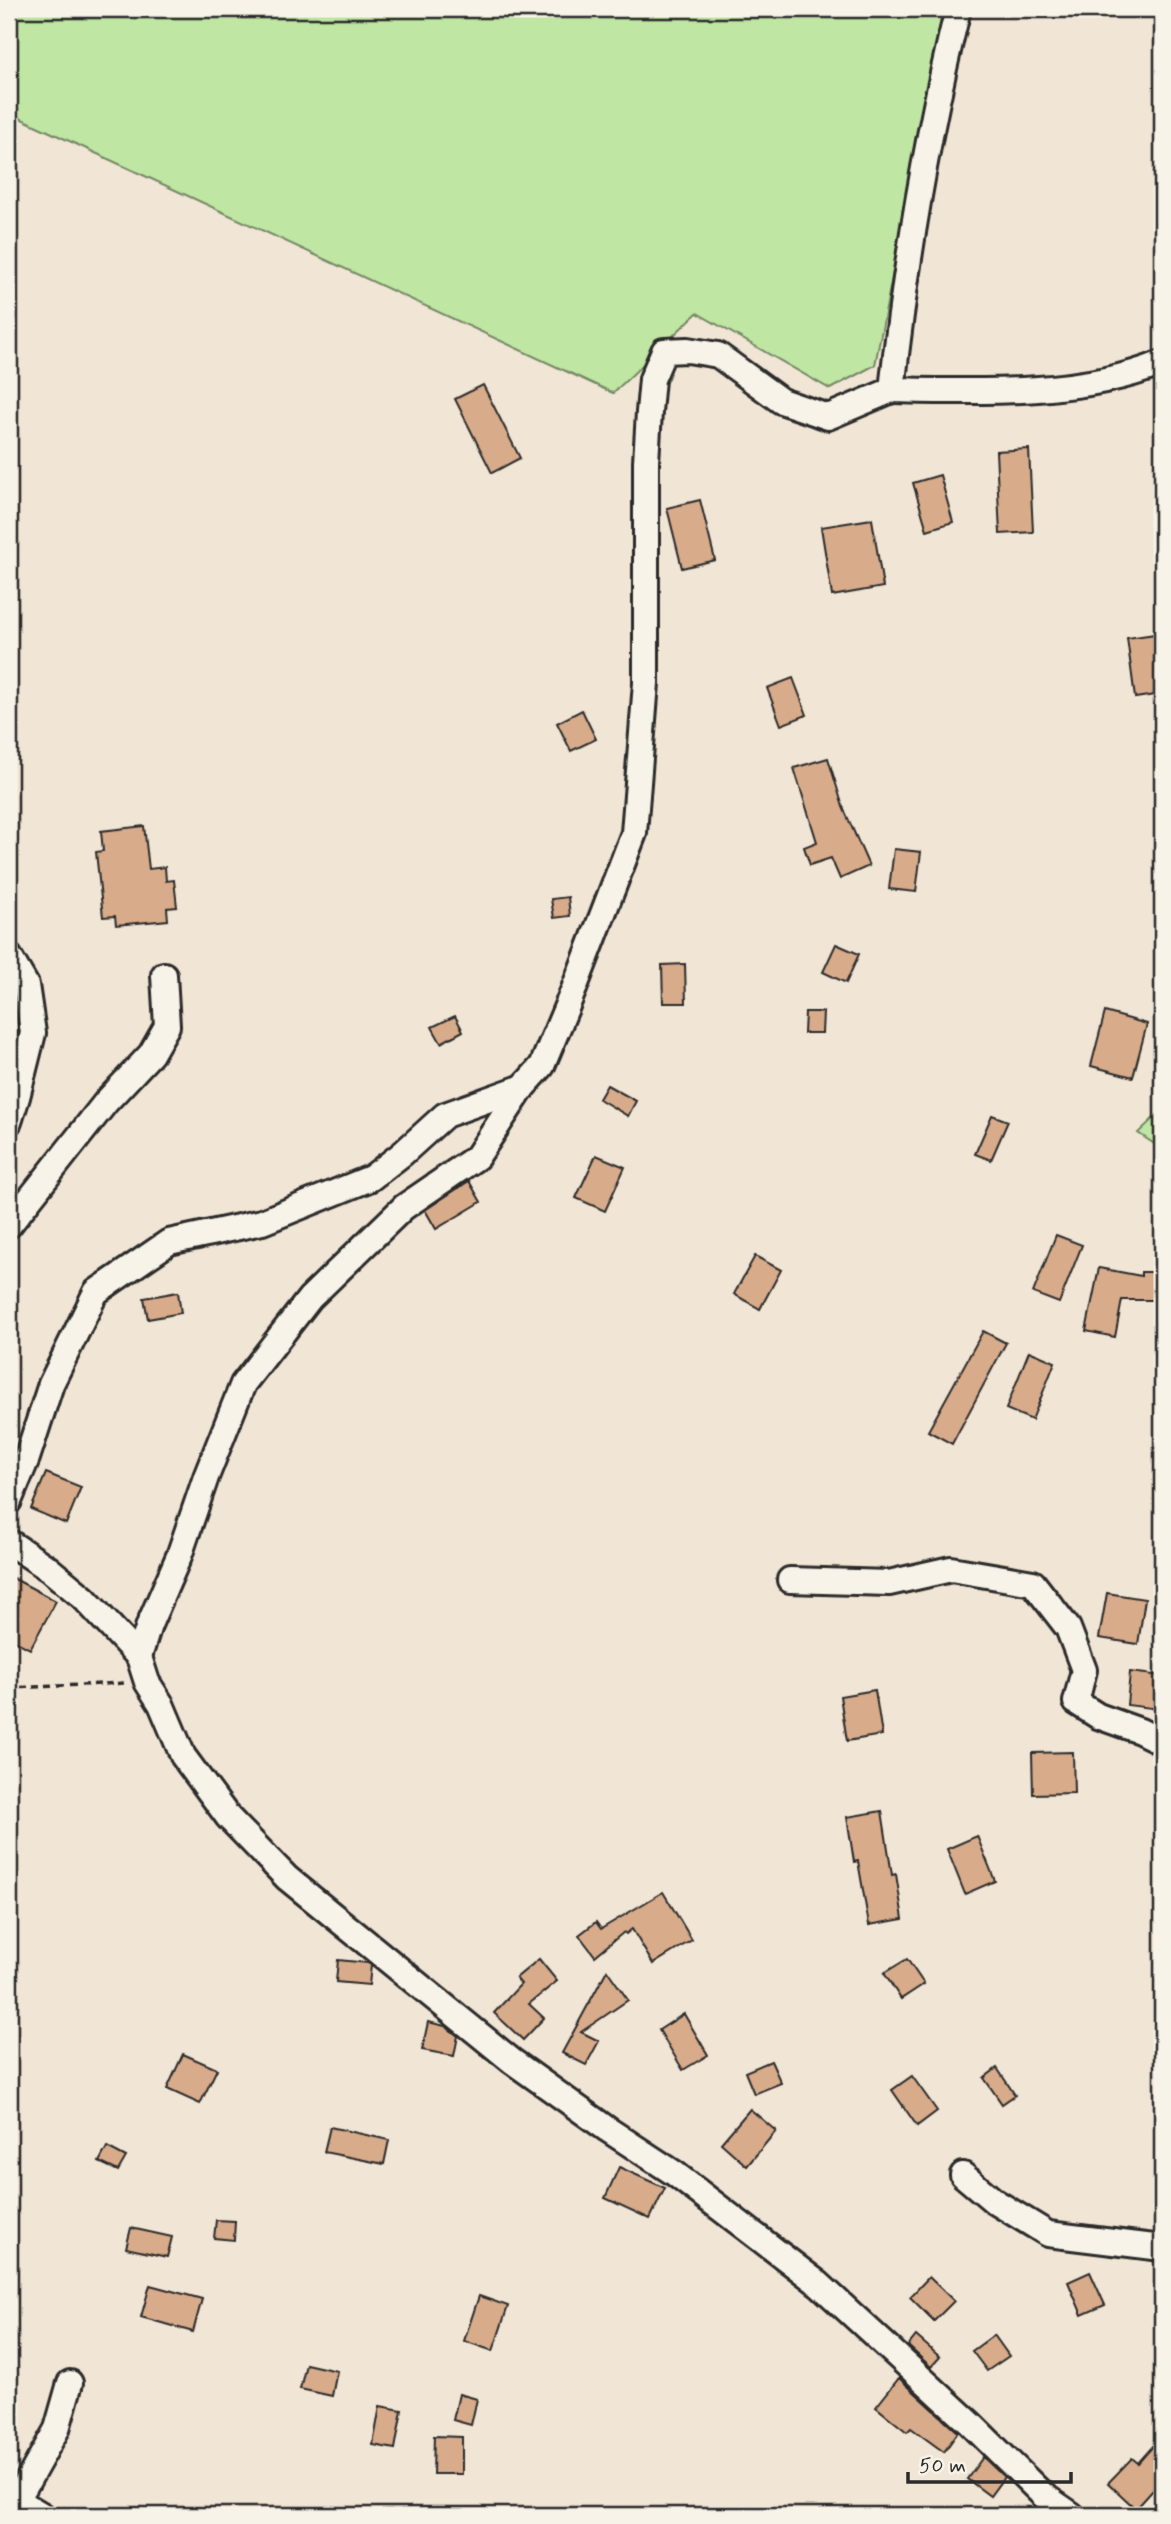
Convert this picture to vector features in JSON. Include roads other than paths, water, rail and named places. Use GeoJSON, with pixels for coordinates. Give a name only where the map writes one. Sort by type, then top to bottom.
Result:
{"type":"FeatureCollection","features":[{"type":"Feature","properties":{"kind":"street"},"geometry":{"type":"LineString","coordinates":[[892,390],[901,306],[937,92],[958,9]]}},
{"type":"Feature","properties":{"kind":"street"},"geometry":{"type":"LineString","coordinates":[[139,1657],[243,1384],[319,1289],[404,1207],[477,1157],[523,1087],[542,1066],[615,886],[634,833],[646,683],[648,425],[652,379],[664,351],[688,350],[718,355],[781,401],[828,417],[892,390],[978,392],[1070,386],[1148,369],[1162,363]]}},
{"type":"Feature","properties":{"kind":"street"},"geometry":{"type":"LineString","coordinates":[[9,956],[26,985],[33,1033],[18,1097],[9,1122]]}},
{"type":"Feature","properties":{"kind":"street"},"geometry":{"type":"LineString","coordinates":[[9,1225],[106,1102],[151,1054],[167,1026],[164,975]]}},
{"type":"Feature","properties":{"kind":"street"},"geometry":{"type":"LineString","coordinates":[[9,1501],[27,1458],[51,1384],[96,1292],[169,1242],[262,1222],[371,1178],[445,1115],[523,1087]]}},
{"type":"Feature","properties":{"kind":"street"},"geometry":{"type":"LineString","coordinates":[[9,1542],[84,1598],[139,1657],[147,1682],[161,1704],[183,1756],[228,1817],[287,1878],[512,2061],[674,2173],[819,2284],[970,2423],[1043,2495],[1072,2515]]}},
{"type":"Feature","properties":{"kind":"street"},"geometry":{"type":"LineString","coordinates":[[790,1580],[889,1583],[951,1569],[1033,1583],[1068,1628],[1084,1670],[1076,1702],[1098,1717],[1140,1731],[1162,1742]]}},
{"type":"Feature","properties":{"kind":"street"},"geometry":{"type":"LineString","coordinates":[[963,2175],[994,2201],[1048,2234],[1162,2248]]}},
{"type":"Feature","properties":{"kind":"street"},"geometry":{"type":"LineString","coordinates":[[42,2515],[13,2501],[57,2428],[70,2383]]}}]}
